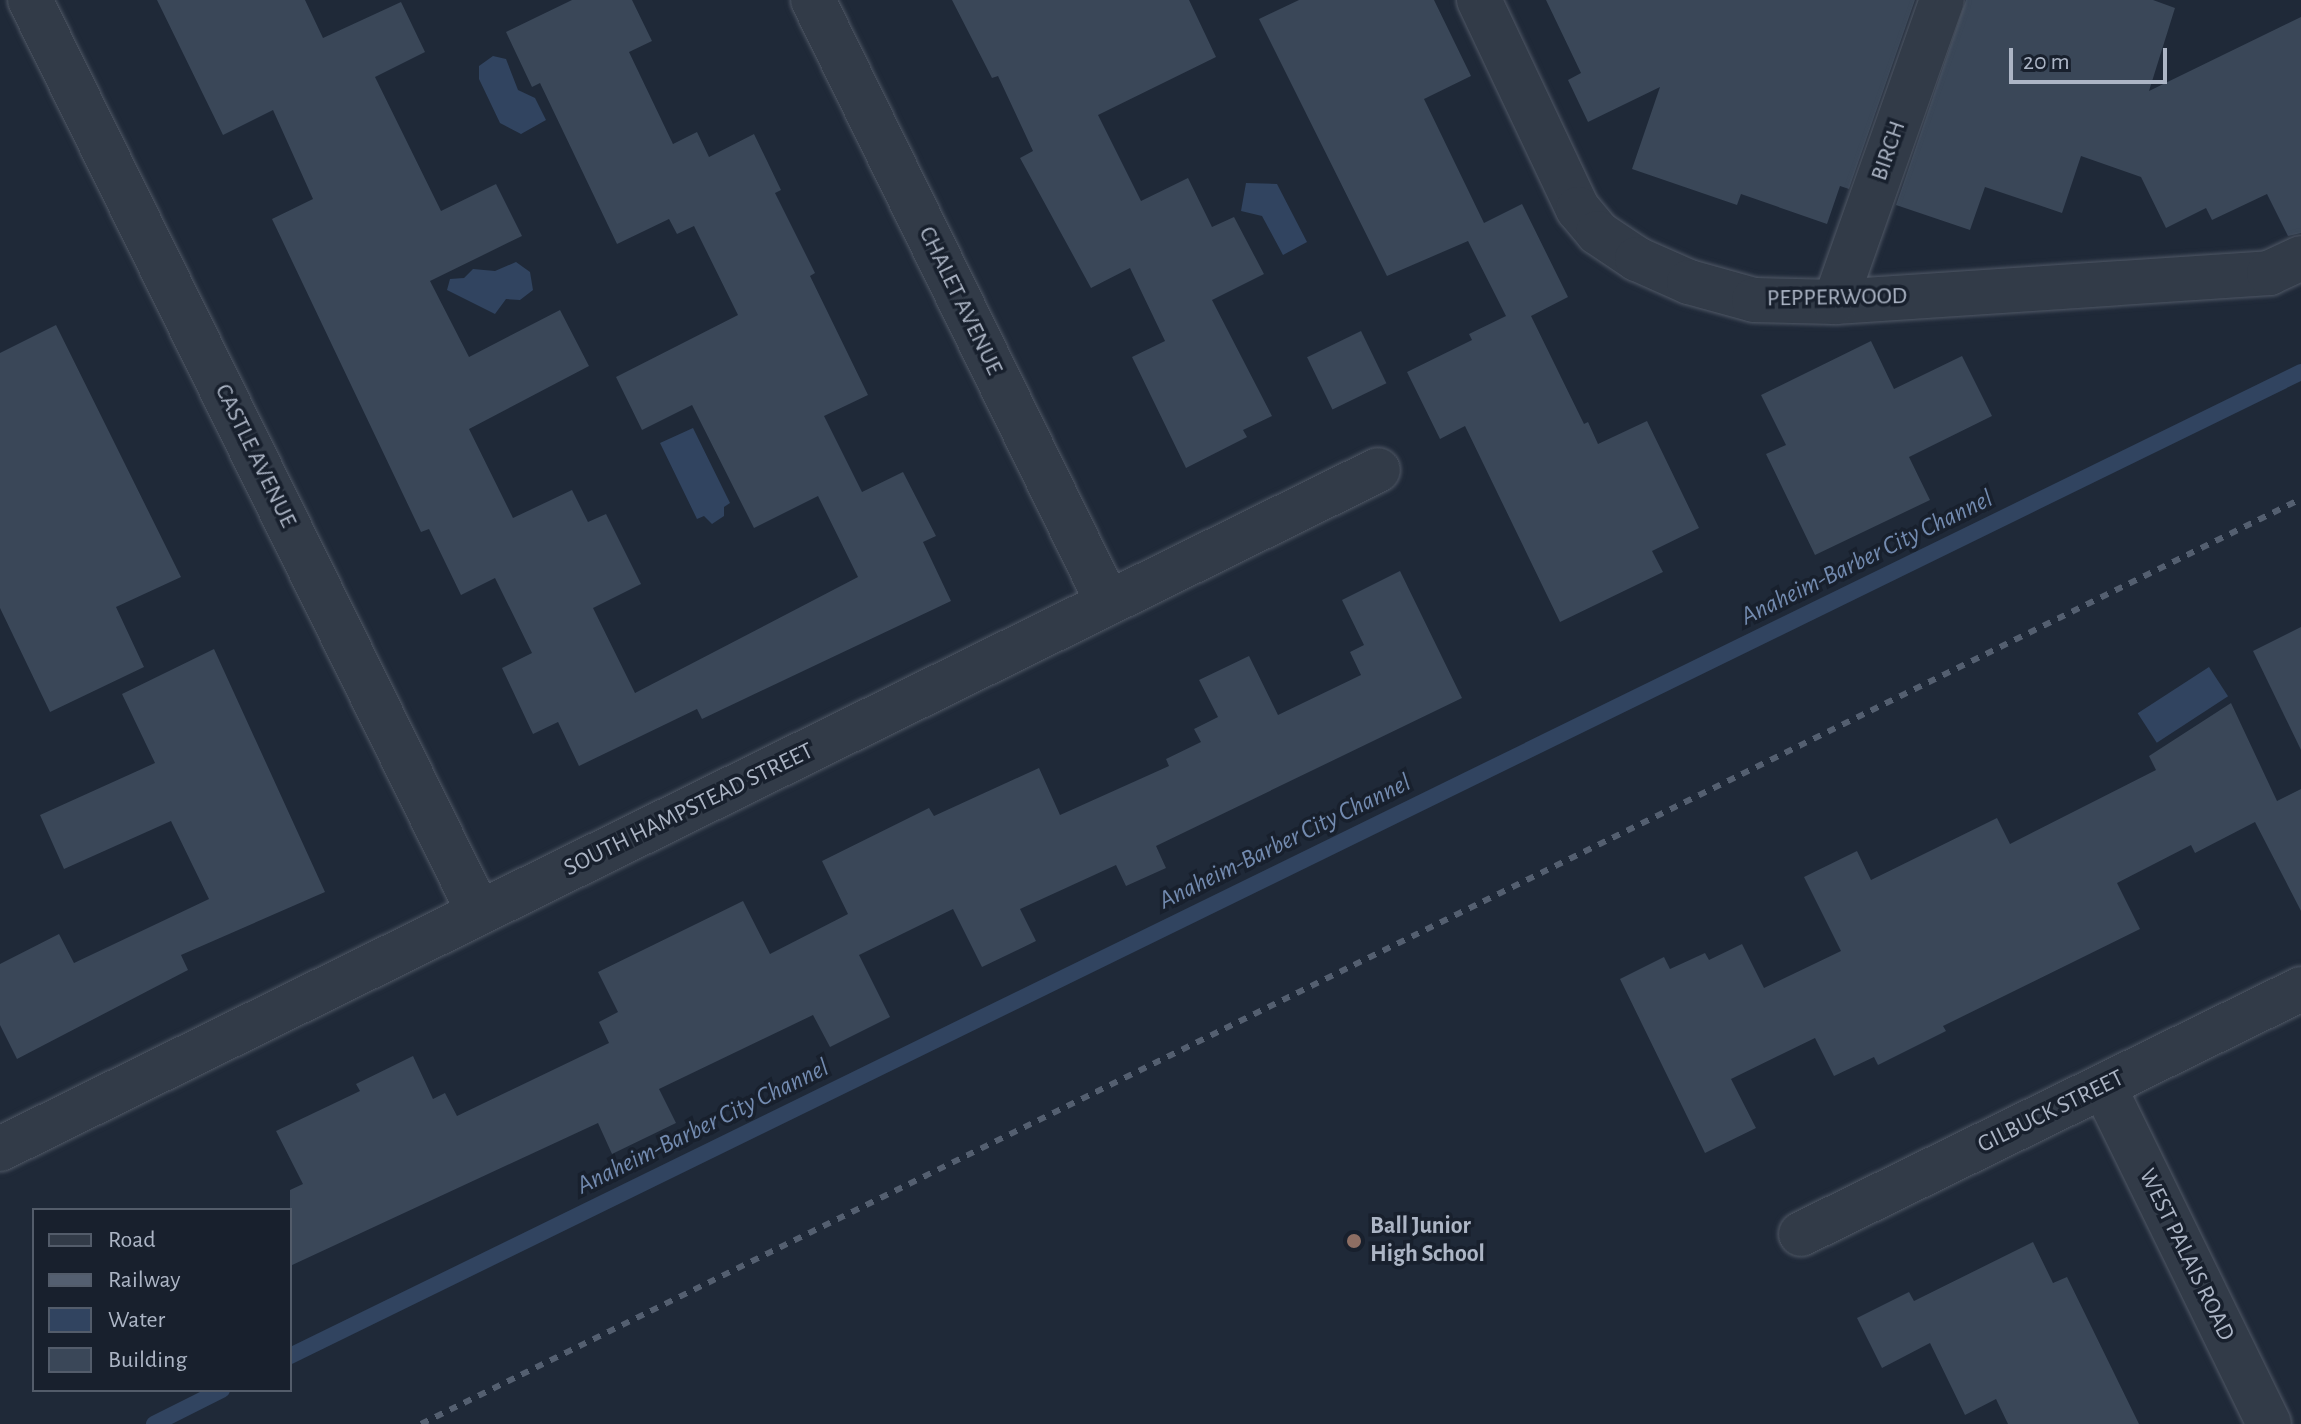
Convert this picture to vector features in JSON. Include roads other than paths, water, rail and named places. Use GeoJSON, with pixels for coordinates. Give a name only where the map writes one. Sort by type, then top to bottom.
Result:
{"type":"FeatureCollection","features":[{"type":"Feature","properties":{"kind":"street","name":"CASTLE AVENUE"},"geometry":{"type":"LineString","coordinates":[[30,0],[479,913]]}},
{"type":"Feature","properties":{"kind":"street","name":"CHALET AVENUE"},"geometry":{"type":"LineString","coordinates":[[813,0],[1108,603]]}},
{"type":"Feature","properties":{"kind":"street","name":"PEPPERWOOD"},"geometry":{"type":"LineString","coordinates":[[1479,0],[1552,161],[1578,209],[1598,233],[1637,259],[1689,282],[1754,300],[1835,302],[2269,273],[2301,258]]}},
{"type":"Feature","properties":{"kind":"street","name":"BIRCH"},"geometry":{"type":"LineString","coordinates":[[1835,302],[1942,0]]}},
{"type":"Feature","properties":{"kind":"street","name":"SOUTH HAMPSTEAD STREET"},"geometry":{"type":"LineString","coordinates":[[0,1149],[1378,470]]}},
{"type":"Feature","properties":{"kind":"street","name":"GILBUCK STREET"},"geometry":{"type":"LineString","coordinates":[[1801,1234],[2301,989]]}},
{"type":"Feature","properties":{"kind":"street","name":"WEST PALAIS ROAD"},"geometry":{"type":"LineString","coordinates":[[2104,1087],[2269,1424]]}},
{"type":"Feature","properties":{"kind":"water"},"geometry":{"type":"Polygon","coordinates":[[[493,56],[506,59],[518,90],[535,98],[546,120],[521,134],[500,123],[479,79],[479,66],[493,56]]]}},
{"type":"Feature","properties":{"kind":"water"},"geometry":{"type":"Polygon","coordinates":[[[1246,183],[1277,184],[1307,242],[1283,255],[1262,216],[1241,211],[1246,183]]]}},
{"type":"Feature","properties":{"kind":"water"},"geometry":{"type":"Polygon","coordinates":[[[516,262],[530,272],[533,290],[520,300],[506,299],[495,314],[447,290],[450,279],[464,278],[473,269],[495,271],[516,262]]]}},
{"type":"Feature","properties":{"kind":"water"},"geometry":{"type":"Polygon","coordinates":[[[693,428],[730,503],[724,507],[724,516],[712,524],[704,516],[697,519],[660,443],[693,428]]]}},
{"type":"Feature","properties":{"kind":"water"},"geometry":{"type":"Polygon","coordinates":[[[2209,667],[2228,696],[2157,743],[2138,713],[2209,667]]]}},
{"type":"Feature","properties":{"kind":"waterway","name":"Anaheim-Barber City Channel"},"geometry":{"type":"LineString","coordinates":[[292,1355],[2301,372]]}},
{"type":"Feature","properties":{"kind":"waterway","name":"Anaheim-Barber City Channel"},"geometry":{"type":"LineString","coordinates":[[154,1424],[218,1392]]}},
{"type":"Feature","properties":{"kind":"railway"},"geometry":{"type":"LineString","coordinates":[[421,1424],[2301,499]]}},
{"type":"Feature","properties":{"kind":"place","name":"Ball Junior High School"},"geometry":{"type":"Point","coordinates":[1354,1241]}}]}
